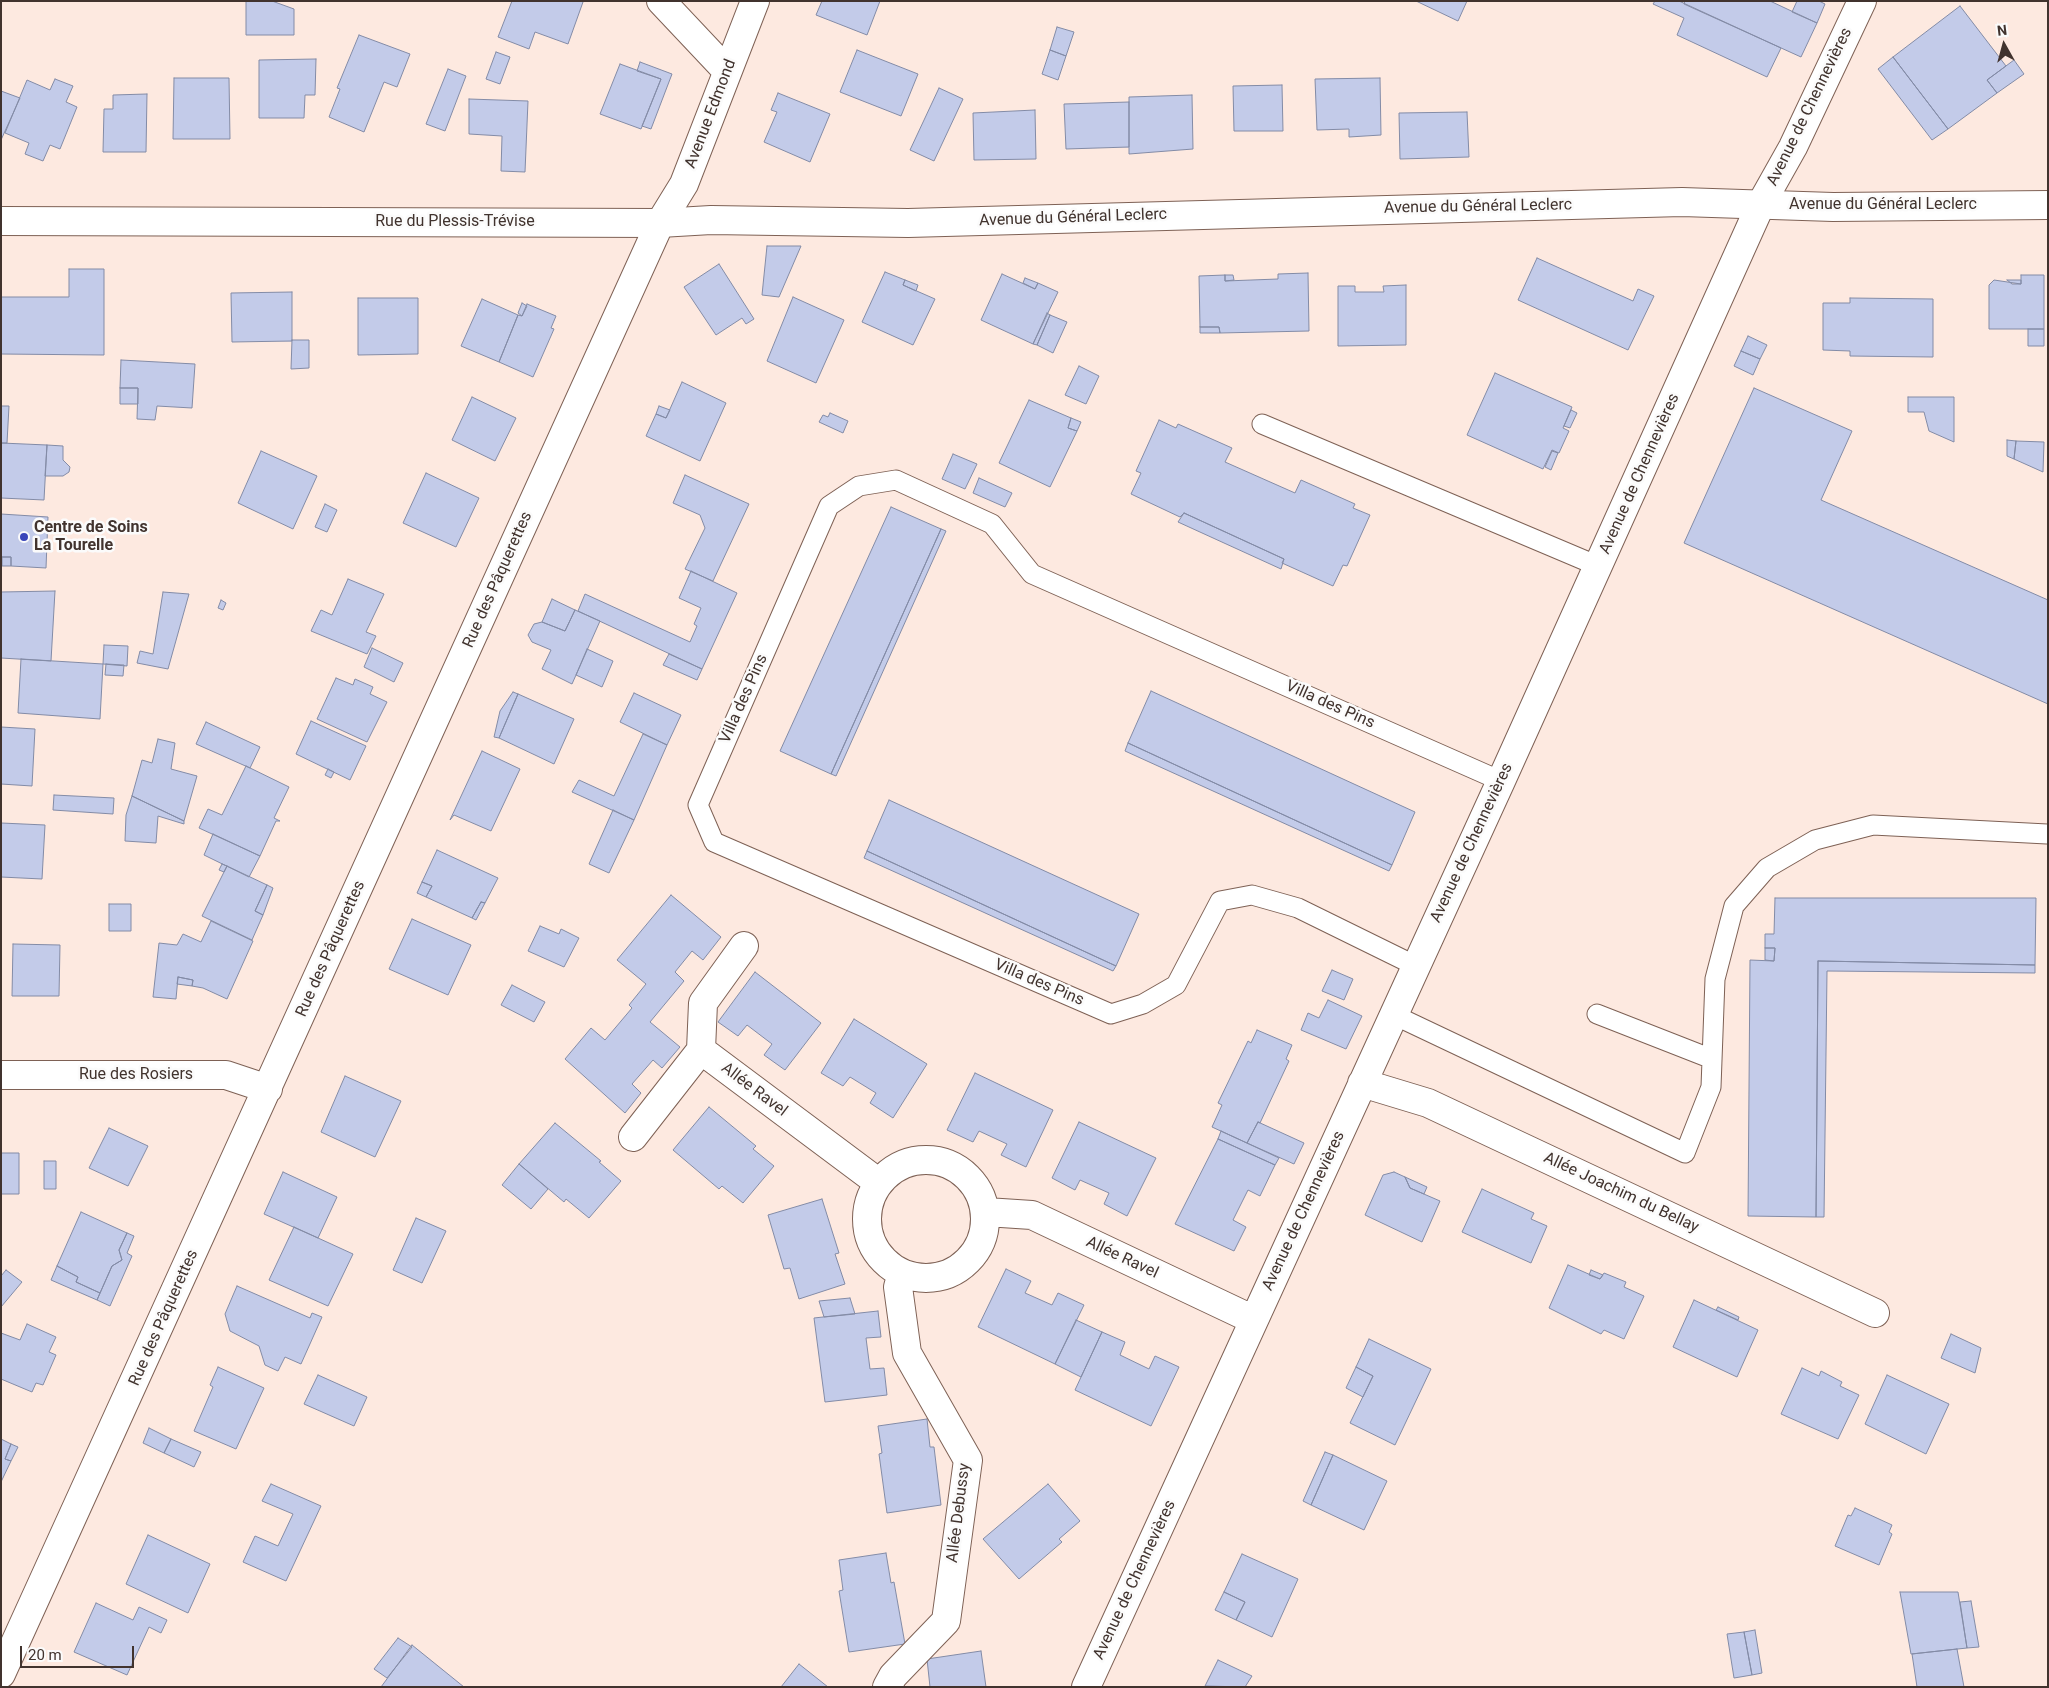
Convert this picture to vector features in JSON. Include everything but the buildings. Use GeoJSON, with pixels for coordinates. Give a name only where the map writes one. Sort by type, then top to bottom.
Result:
{"type":"FeatureCollection","features":[{"type":"Feature","properties":{"kind":"street"},"geometry":{"type":"LineString","coordinates":[[661,1],[727,71]]}},
{"type":"Feature","properties":{"kind":"street","name":"Avenue Edmond"},"geometry":{"type":"LineString","coordinates":[[660,223],[684,184],[755,1]]}},
{"type":"Feature","properties":{"kind":"street","name":"Avenue de Chennevières"},"geometry":{"type":"LineString","coordinates":[[1086,1687],[1501,781],[1761,204],[1793,147],[1862,1]]}},
{"type":"Feature","properties":{"kind":"street","name":"Avenue du Général Leclerc"},"geometry":{"type":"LineString","coordinates":[[908,223],[1682,202],[1832,207],[2048,205]]}},
{"type":"Feature","properties":{"kind":"street","name":"Rue du Plessis-Trévise"},"geometry":{"type":"LineString","coordinates":[[1,221],[660,223],[711,220],[908,223]]}},
{"type":"Feature","properties":{"kind":"street","name":"Rue des Pâquerettes"},"geometry":{"type":"LineString","coordinates":[[1,1674],[268,1090],[660,223]]}},
{"type":"Feature","properties":{"kind":"street"},"geometry":{"type":"LineString","coordinates":[[633,1137],[701,1050],[703,1003],[744,946]]}},
{"type":"Feature","properties":{"kind":"street","name":"Allée Ravel"},"geometry":{"type":"LineString","coordinates":[[701,1050],[879,1183]]}},
{"type":"Feature","properties":{"kind":"street","name":"Rue des Rosiers"},"geometry":{"type":"LineString","coordinates":[[1,1075],[226,1075],[268,1090]]}},
{"type":"Feature","properties":{"kind":"street","name":"Allée Joachim du Bellay"},"geometry":{"type":"LineString","coordinates":[[1362,1083],[1428,1102],[1875,1313]]}},
{"type":"Feature","properties":{"kind":"street"},"geometry":{"type":"LineString","coordinates":[[919,1160],[942,1162],[963,1172],[978,1190],[986,1212],[984,1235],[974,1256],[956,1272],[933,1279],[910,1277],[889,1266],[874,1248],[867,1226],[868,1203],[879,1183],[897,1167],[919,1160]]}},
{"type":"Feature","properties":{"kind":"street","name":"Allée Ravel"},"geometry":{"type":"LineString","coordinates":[[986,1212],[1032,1215],[1254,1320]]}},
{"type":"Feature","properties":{"kind":"street","name":"Allée Debussy"},"geometry":{"type":"LineString","coordinates":[[887,1687],[893,1676],[946,1621],[968,1460],[907,1353],[898,1288],[902,1273]]}},
{"type":"Feature","properties":{"kind":"lane"},"geometry":{"type":"LineString","coordinates":[[1262,424],[1598,566]]}},
{"type":"Feature","properties":{"kind":"lane","name":"Villa des Pins"},"geometry":{"type":"LineString","coordinates":[[1416,966],[1298,908],[1252,895],[1220,901],[1176,985],[1143,1004],[1111,1014],[714,842],[698,805],[829,506],[859,486],[896,480],[992,524],[1032,574],[1501,781]]}},
{"type":"Feature","properties":{"kind":"lane"},"geometry":{"type":"LineString","coordinates":[[1394,1015],[1685,1153],[1711,1087],[1716,979],[1734,906],[1767,868],[1815,840],[1873,825],[2047,834]]}},
{"type":"Feature","properties":{"kind":"lane"},"geometry":{"type":"LineString","coordinates":[[1597,1014],[1712,1059]]}},
{"type":"Feature","properties":{"kind":"place","name":"Centre de Soins La Tourelle"},"geometry":{"type":"Point","coordinates":[24,537]}}]}
